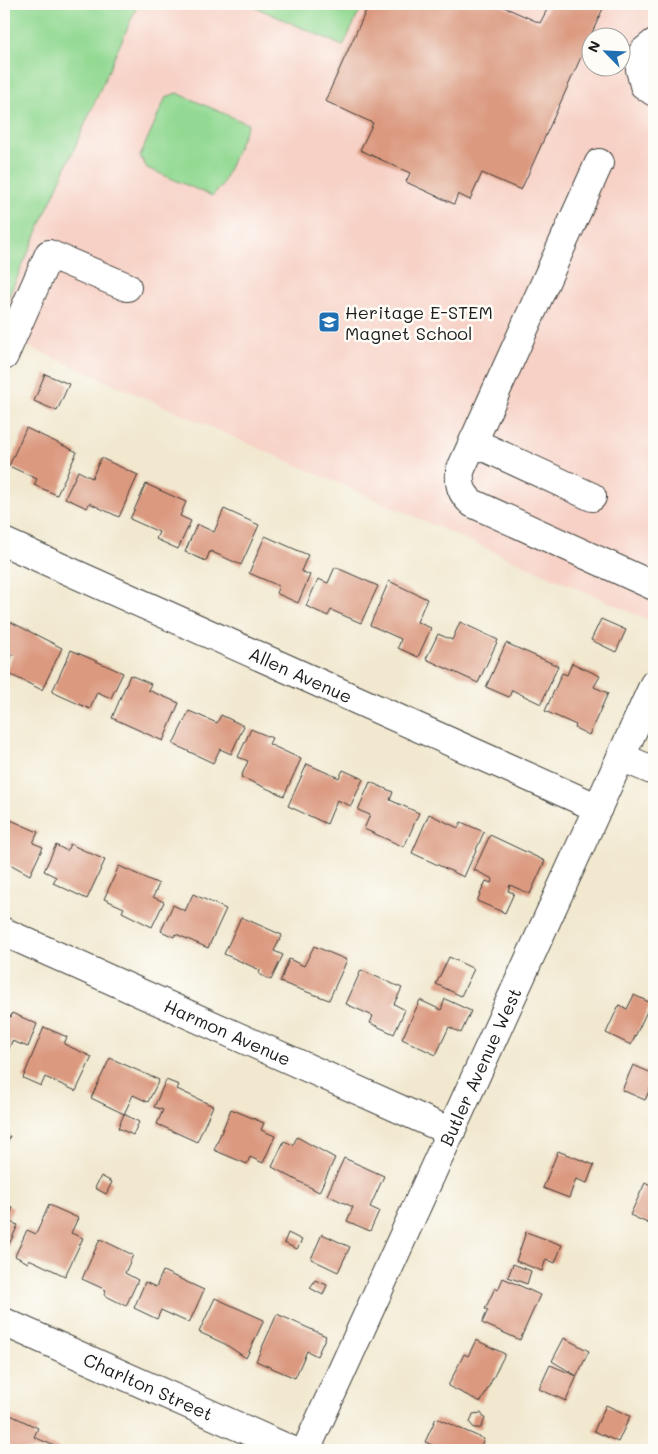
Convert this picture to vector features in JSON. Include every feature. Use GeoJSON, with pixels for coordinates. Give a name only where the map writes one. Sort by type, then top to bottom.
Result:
{"type":"FeatureCollection","features":[{"type":"Feature","properties":{"kind":"street"},"geometry":{"type":"LineString","coordinates":[[654,43],[643,52],[640,69],[644,85],[654,92]]}},
{"type":"Feature","properties":{"kind":"street"},"geometry":{"type":"LineString","coordinates":[[599,163],[460,471],[459,483],[464,495],[472,502],[654,586]]}},
{"type":"Feature","properties":{"kind":"street"},"geometry":{"type":"LineString","coordinates":[[8,346],[49,254],[127,287]]}},
{"type":"Feature","properties":{"kind":"street"},"geometry":{"type":"LineString","coordinates":[[473,442],[592,497]]}},
{"type":"Feature","properties":{"kind":"street","name":"Allen Avenue"},"geometry":{"type":"LineString","coordinates":[[4,542],[598,808]]}},
{"type":"Feature","properties":{"kind":"street","name":"Butler Avenue West"},"geometry":{"type":"LineString","coordinates":[[306,1450],[654,684]]}},
{"type":"Feature","properties":{"kind":"street"},"geometry":{"type":"LineString","coordinates":[[621,757],[654,772]]}},
{"type":"Feature","properties":{"kind":"street","name":"Harmon Avenue"},"geometry":{"type":"LineString","coordinates":[[4,932],[451,1132]]}},
{"type":"Feature","properties":{"kind":"street","name":"Charlton Street"},"geometry":{"type":"LineString","coordinates":[[4,1322],[291,1450]]}},
{"type":"Feature","properties":{"kind":"shaded area","name":"Heritage E-STEM Magnet School"},"geometry":{"type":"Polygon","coordinates":[[[138,4],[654,4],[654,614],[651,621],[4,336],[4,307],[138,4]]]}},
{"type":"Feature","properties":{"kind":"green space"},"geometry":{"type":"Polygon","coordinates":[[[4,4],[138,4],[4,307],[4,4]]]}},
{"type":"Feature","properties":{"kind":"green space"},"geometry":{"type":"Polygon","coordinates":[[[257,4],[363,4],[343,46],[255,7],[257,4]]]}},
{"type":"Feature","properties":{"kind":"green space"},"geometry":{"type":"Polygon","coordinates":[[[177,93],[248,124],[221,187],[212,196],[147,168],[140,156],[166,97],[177,93]]]}},
{"type":"Feature","properties":{"kind":"building"},"geometry":{"type":"Polygon","coordinates":[[[369,4],[497,4],[540,23],[550,4],[605,4],[594,28],[580,28],[580,59],[521,190],[482,173],[470,200],[458,194],[454,204],[406,182],[410,173],[360,150],[373,123],[325,101],[369,4]]]}},
{"type":"Feature","properties":{"kind":"building"},"geometry":{"type":"Polygon","coordinates":[[[45,374],[69,384],[57,411],[34,401],[45,374]]]}},
{"type":"Feature","properties":{"kind":"building"},"geometry":{"type":"Polygon","coordinates":[[[26,428],[77,452],[57,495],[34,485],[37,479],[9,466],[26,428]]]}},
{"type":"Feature","properties":{"kind":"building"},"geometry":{"type":"Polygon","coordinates":[[[101,458],[138,475],[119,517],[89,503],[87,508],[65,498],[78,471],[92,478],[101,458]]]}},
{"type":"Feature","properties":{"kind":"building"},"geometry":{"type":"Polygon","coordinates":[[[146,484],[186,502],[180,516],[191,521],[178,549],[156,539],[159,532],[130,519],[146,484]]]}},
{"type":"Feature","properties":{"kind":"building"},"geometry":{"type":"Polygon","coordinates":[[[224,509],[259,525],[241,565],[210,551],[206,561],[185,552],[197,524],[214,532],[224,509]]]}},
{"type":"Feature","properties":{"kind":"building"},"geometry":{"type":"Polygon","coordinates":[[[265,536],[308,555],[301,571],[310,575],[298,603],[276,593],[279,586],[249,573],[265,536]]]}},
{"type":"Feature","properties":{"kind":"building"},"geometry":{"type":"Polygon","coordinates":[[[335,567],[378,586],[361,623],[331,610],[328,616],[306,606],[318,579],[328,583],[335,567]]]}},
{"type":"Feature","properties":{"kind":"building"},"geometry":{"type":"Polygon","coordinates":[[[389,581],[427,599],[417,622],[431,628],[418,657],[398,648],[401,639],[370,625],[389,581]]]}},
{"type":"Feature","properties":{"kind":"building"},"geometry":{"type":"Polygon","coordinates":[[[601,619],[626,630],[616,652],[591,640],[601,619]]]}},
{"type":"Feature","properties":{"kind":"building"},"geometry":{"type":"Polygon","coordinates":[[[11,622],[62,648],[42,690],[5,672],[13,655],[4,651],[4,637],[11,622]]]}},
{"type":"Feature","properties":{"kind":"building"},"geometry":{"type":"Polygon","coordinates":[[[460,622],[498,640],[478,683],[426,659],[438,634],[452,640],[460,622]]]}},
{"type":"Feature","properties":{"kind":"building"},"geometry":{"type":"Polygon","coordinates":[[[506,643],[558,666],[541,704],[512,690],[509,697],[486,687],[506,643]]]}},
{"type":"Feature","properties":{"kind":"building"},"geometry":{"type":"Polygon","coordinates":[[[71,650],[123,673],[111,698],[97,692],[90,709],[52,692],[71,650]]]}},
{"type":"Feature","properties":{"kind":"building"},"geometry":{"type":"Polygon","coordinates":[[[572,663],[600,676],[594,687],[608,693],[589,735],[575,728],[576,725],[545,711],[562,673],[567,675],[572,663]]]}},
{"type":"Feature","properties":{"kind":"building"},"geometry":{"type":"Polygon","coordinates":[[[130,675],[151,684],[148,690],[179,703],[163,741],[112,718],[130,675]]]}},
{"type":"Feature","properties":{"kind":"building"},"geometry":{"type":"Polygon","coordinates":[[[189,711],[217,723],[221,715],[244,726],[231,754],[220,749],[213,763],[173,744],[189,711]]]}},
{"type":"Feature","properties":{"kind":"building"},"geometry":{"type":"Polygon","coordinates":[[[251,729],[272,738],[269,744],[301,759],[284,796],[241,777],[248,761],[238,757],[251,729]]]}},
{"type":"Feature","properties":{"kind":"building"},"geometry":{"type":"Polygon","coordinates":[[[307,764],[339,778],[343,770],[363,779],[351,806],[337,800],[327,824],[288,806],[307,764]]]}},
{"type":"Feature","properties":{"kind":"building"},"geometry":{"type":"Polygon","coordinates":[[[370,782],[393,792],[390,800],[419,813],[404,847],[364,829],[370,815],[358,810],[370,782]]]}},
{"type":"Feature","properties":{"kind":"building"},"geometry":{"type":"Polygon","coordinates":[[[429,814],[458,828],[461,822],[484,832],[464,877],[412,853],[429,814]]]}},
{"type":"Feature","properties":{"kind":"building"},"geometry":{"type":"Polygon","coordinates":[[[4,817],[38,832],[33,843],[43,847],[30,875],[4,861],[4,817]]]}},
{"type":"Feature","properties":{"kind":"building"},"geometry":{"type":"Polygon","coordinates":[[[490,835],[545,861],[530,894],[510,885],[508,891],[514,893],[505,913],[477,901],[486,881],[491,883],[493,879],[474,870],[490,835]]]}},
{"type":"Feature","properties":{"kind":"building"},"geometry":{"type":"Polygon","coordinates":[[[70,844],[105,860],[87,899],[53,883],[56,877],[44,871],[56,845],[67,851],[70,844]]]}},
{"type":"Feature","properties":{"kind":"building"},"geometry":{"type":"Polygon","coordinates":[[[119,866],[159,884],[153,897],[164,902],[152,927],[122,912],[124,908],[104,899],[119,866]]]}},
{"type":"Feature","properties":{"kind":"building"},"geometry":{"type":"Polygon","coordinates":[[[193,894],[226,909],[208,948],[176,934],[174,937],[161,931],[173,905],[185,911],[193,894]]]}},
{"type":"Feature","properties":{"kind":"building"},"geometry":{"type":"Polygon","coordinates":[[[241,917],[282,935],[274,951],[283,955],[271,980],[259,974],[260,970],[224,954],[241,917]]]}},
{"type":"Feature","properties":{"kind":"building"},"geometry":{"type":"Polygon","coordinates":[[[314,946],[347,960],[329,1000],[280,982],[289,959],[304,966],[314,946]]]}},
{"type":"Feature","properties":{"kind":"building"},"geometry":{"type":"Polygon","coordinates":[[[449,957],[474,969],[461,996],[436,984],[449,957]]]}},
{"type":"Feature","properties":{"kind":"building"},"geometry":{"type":"Polygon","coordinates":[[[361,970],[402,988],[394,1004],[405,1010],[394,1034],[370,1023],[373,1016],[346,1004],[361,970]]]}},
{"type":"Feature","properties":{"kind":"building"},"geometry":{"type":"Polygon","coordinates":[[[634,995],[651,1003],[631,1045],[606,1033],[619,1005],[627,1009],[634,995]]]}},
{"type":"Feature","properties":{"kind":"building"},"geometry":{"type":"Polygon","coordinates":[[[445,999],[471,1011],[461,1033],[449,1027],[436,1055],[402,1039],[420,1000],[441,1010],[445,999]]]}},
{"type":"Feature","properties":{"kind":"building"},"geometry":{"type":"Polygon","coordinates":[[[12,1013],[37,1024],[28,1047],[12,1041],[4,1061],[4,1014],[11,1017],[12,1013]]]}},
{"type":"Feature","properties":{"kind":"building"},"geometry":{"type":"Polygon","coordinates":[[[44,1027],[67,1037],[64,1044],[92,1057],[76,1091],[45,1077],[41,1086],[23,1078],[44,1027]]]}},
{"type":"Feature","properties":{"kind":"building"},"geometry":{"type":"Polygon","coordinates":[[[110,1058],[159,1080],[148,1102],[133,1095],[124,1114],[91,1098],[110,1058]]]}},
{"type":"Feature","properties":{"kind":"building"},"geometry":{"type":"Polygon","coordinates":[[[633,1065],[654,1074],[654,1080],[645,1100],[622,1090],[633,1065]]]}},
{"type":"Feature","properties":{"kind":"building"},"geometry":{"type":"Polygon","coordinates":[[[166,1080],[179,1085],[177,1089],[213,1106],[197,1142],[157,1124],[163,1110],[154,1107],[166,1080]]]}},
{"type":"Feature","properties":{"kind":"building"},"geometry":{"type":"Polygon","coordinates":[[[231,1109],[264,1123],[261,1130],[275,1136],[263,1163],[250,1157],[247,1164],[214,1150],[231,1109]]]}},
{"type":"Feature","properties":{"kind":"building"},"geometry":{"type":"Polygon","coordinates":[[[124,1114],[139,1122],[133,1135],[118,1128],[124,1114]]]}},
{"type":"Feature","properties":{"kind":"building"},"geometry":{"type":"Polygon","coordinates":[[[4,1134],[10,1136],[4,1150],[4,1134]]]}},
{"type":"Feature","properties":{"kind":"building"},"geometry":{"type":"Polygon","coordinates":[[[297,1137],[335,1158],[319,1192],[272,1167],[284,1141],[293,1145],[297,1137]]]}},
{"type":"Feature","properties":{"kind":"building"},"geometry":{"type":"Polygon","coordinates":[[[558,1151],[594,1165],[587,1183],[576,1179],[569,1198],[543,1188],[558,1151]]]}},
{"type":"Feature","properties":{"kind":"building"},"geometry":{"type":"Polygon","coordinates":[[[344,1158],[384,1176],[370,1207],[379,1211],[370,1231],[347,1221],[353,1207],[327,1195],[344,1158]]]}},
{"type":"Feature","properties":{"kind":"building"},"geometry":{"type":"Polygon","coordinates":[[[101,1176],[112,1182],[106,1194],[95,1188],[101,1176]]]}},
{"type":"Feature","properties":{"kind":"building"},"geometry":{"type":"Polygon","coordinates":[[[645,1183],[654,1188],[654,1226],[630,1215],[645,1183]]]}},
{"type":"Feature","properties":{"kind":"building"},"geometry":{"type":"Polygon","coordinates":[[[4,1204],[13,1208],[7,1221],[18,1225],[6,1251],[4,1250],[4,1204]]]}},
{"type":"Feature","properties":{"kind":"building"},"geometry":{"type":"Polygon","coordinates":[[[49,1205],[78,1218],[71,1233],[83,1238],[65,1276],[29,1259],[28,1263],[15,1256],[27,1230],[36,1234],[49,1205]]]}},
{"type":"Feature","properties":{"kind":"building"},"geometry":{"type":"Polygon","coordinates":[[[526,1232],[562,1245],[555,1263],[546,1259],[542,1271],[516,1261],[526,1232]]]}},
{"type":"Feature","properties":{"kind":"building"},"geometry":{"type":"Polygon","coordinates":[[[288,1233],[302,1240],[297,1249],[284,1243],[288,1233]]]}},
{"type":"Feature","properties":{"kind":"building"},"geometry":{"type":"Polygon","coordinates":[[[322,1234],[350,1247],[338,1272],[311,1259],[322,1234]]]}},
{"type":"Feature","properties":{"kind":"building"},"geometry":{"type":"Polygon","coordinates":[[[100,1239],[133,1255],[125,1273],[138,1280],[126,1306],[104,1295],[106,1290],[82,1279],[100,1239]]]}},
{"type":"Feature","properties":{"kind":"building"},"geometry":{"type":"Polygon","coordinates":[[[513,1264],[531,1271],[527,1284],[508,1277],[513,1264]]]}},
{"type":"Feature","properties":{"kind":"building"},"geometry":{"type":"Polygon","coordinates":[[[163,1271],[204,1290],[189,1323],[161,1310],[157,1319],[134,1308],[145,1282],[156,1287],[163,1271]]]}},
{"type":"Feature","properties":{"kind":"building"},"geometry":{"type":"Polygon","coordinates":[[[503,1278],[540,1295],[520,1340],[482,1323],[488,1310],[485,1309],[495,1288],[498,1290],[503,1278]]]}},
{"type":"Feature","properties":{"kind":"building"},"geometry":{"type":"Polygon","coordinates":[[[315,1280],[327,1285],[323,1295],[310,1288],[315,1280]]]}},
{"type":"Feature","properties":{"kind":"building"},"geometry":{"type":"Polygon","coordinates":[[[215,1298],[264,1320],[246,1358],[225,1344],[199,1332],[215,1298]]]}},
{"type":"Feature","properties":{"kind":"building"},"geometry":{"type":"Polygon","coordinates":[[[277,1314],[326,1336],[317,1356],[307,1351],[295,1378],[256,1361],[277,1314]]]}},
{"type":"Feature","properties":{"kind":"building"},"geometry":{"type":"Polygon","coordinates":[[[564,1338],[589,1351],[577,1376],[552,1361],[564,1338]]]}},
{"type":"Feature","properties":{"kind":"building"},"geometry":{"type":"Polygon","coordinates":[[[476,1340],[505,1354],[481,1402],[448,1386],[464,1354],[468,1356],[476,1340]]]}},
{"type":"Feature","properties":{"kind":"building"},"geometry":{"type":"Polygon","coordinates":[[[550,1365],[577,1376],[566,1401],[539,1389],[550,1365]]]}},
{"type":"Feature","properties":{"kind":"building"},"geometry":{"type":"Polygon","coordinates":[[[606,1405],[630,1416],[618,1442],[594,1431],[606,1405]]]}},
{"type":"Feature","properties":{"kind":"building"},"geometry":{"type":"Polygon","coordinates":[[[4,1412],[38,1428],[34,1437],[59,1448],[58,1450],[17,1450],[4,1444],[4,1412]]]}},
{"type":"Feature","properties":{"kind":"building"},"geometry":{"type":"Polygon","coordinates":[[[481,1413],[485,1419],[481,1428],[474,1428],[470,1423],[473,1414],[481,1413]]]}},
{"type":"Feature","properties":{"kind":"building"},"geometry":{"type":"Polygon","coordinates":[[[436,1418],[484,1439],[479,1450],[444,1450],[425,1442],[436,1418]]]}},
{"type":"Feature","properties":{"kind":"place","name":"Heritage E-STEM Magnet School"},"geometry":{"type":"Point","coordinates":[329,322]}}]}
